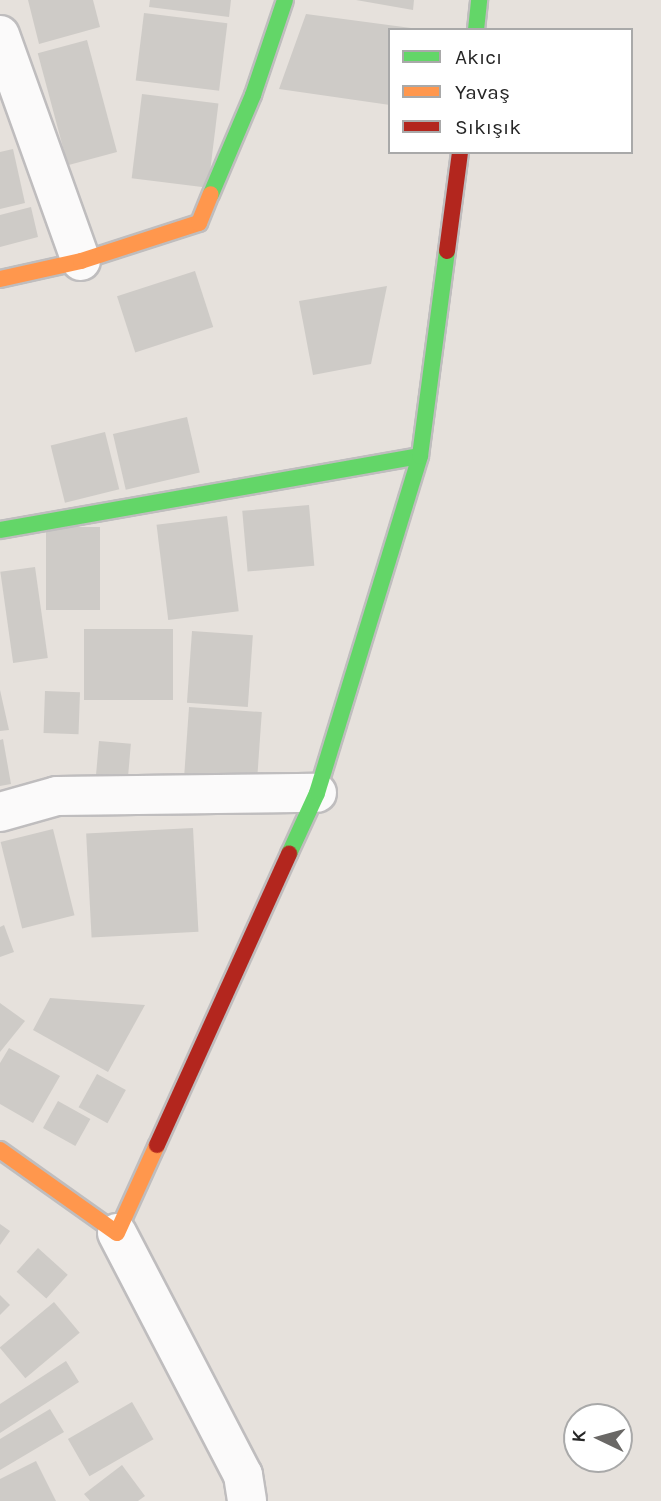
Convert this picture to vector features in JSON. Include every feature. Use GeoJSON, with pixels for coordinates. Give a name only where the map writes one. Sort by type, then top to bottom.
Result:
{"type":"FeatureCollection","features":[{"type":"Feature","properties":{"kind":"street"},"geometry":{"type":"LineString","coordinates":[[0,279],[82,261],[199,223],[253,94],[285,0]]}},
{"type":"Feature","properties":{"kind":"street"},"geometry":{"type":"LineString","coordinates":[[476,28],[479,0]]}},
{"type":"Feature","properties":{"kind":"street"},"geometry":{"type":"LineString","coordinates":[[0,35],[82,261]]}},
{"type":"Feature","properties":{"kind":"street"},"geometry":{"type":"LineString","coordinates":[[117,1233],[317,793],[420,456],[460,154]]}},
{"type":"Feature","properties":{"kind":"street"},"geometry":{"type":"LineString","coordinates":[[0,530],[420,456]]}},
{"type":"Feature","properties":{"kind":"street"},"geometry":{"type":"LineString","coordinates":[[0,812],[57,796],[317,793]]}},
{"type":"Feature","properties":{"kind":"street"},"geometry":{"type":"LineString","coordinates":[[0,1150],[117,1233],[243,1475],[247,1501]]}},
{"type":"Feature","properties":{"kind":"building"},"geometry":{"type":"Polygon","coordinates":[[[28,0],[93,0],[100,27],[39,44],[28,0]]]}},
{"type":"Feature","properties":{"kind":"building"},"geometry":{"type":"Polygon","coordinates":[[[150,0],[231,0],[229,17],[149,7],[150,0]]]}},
{"type":"Feature","properties":{"kind":"building"},"geometry":{"type":"Polygon","coordinates":[[[356,0],[414,0],[413,10],[356,0]]]}},
{"type":"Feature","properties":{"kind":"building"},"geometry":{"type":"Polygon","coordinates":[[[144,13],[227,23],[219,91],[136,80],[144,13]]]}},
{"type":"Feature","properties":{"kind":"building"},"geometry":{"type":"Polygon","coordinates":[[[306,14],[411,28],[388,28],[388,105],[279,89],[306,14]]]}},
{"type":"Feature","properties":{"kind":"building"},"geometry":{"type":"Polygon","coordinates":[[[87,40],[117,152],[68,165],[38,53],[87,40]]]}},
{"type":"Feature","properties":{"kind":"building"},"geometry":{"type":"Polygon","coordinates":[[[142,94],[218,103],[208,188],[132,178],[142,94]]]}},
{"type":"Feature","properties":{"kind":"building"},"geometry":{"type":"Polygon","coordinates":[[[13,149],[25,203],[0,209],[0,152],[13,149]]]}},
{"type":"Feature","properties":{"kind":"building"},"geometry":{"type":"Polygon","coordinates":[[[31,207],[38,237],[0,247],[0,215],[31,207]]]}},
{"type":"Feature","properties":{"kind":"building"},"geometry":{"type":"Polygon","coordinates":[[[195,271],[213,327],[135,352],[117,296],[195,271]]]}},
{"type":"Feature","properties":{"kind":"building"},"geometry":{"type":"Polygon","coordinates":[[[387,286],[371,364],[313,375],[299,301],[387,286]]]}},
{"type":"Feature","properties":{"kind":"building"},"geometry":{"type":"Polygon","coordinates":[[[187,417],[200,473],[126,490],[113,434],[187,417]]]}},
{"type":"Feature","properties":{"kind":"building"},"geometry":{"type":"Polygon","coordinates":[[[105,432],[119,489],[65,503],[51,446],[105,432]]]}},
{"type":"Feature","properties":{"kind":"building"},"geometry":{"type":"Polygon","coordinates":[[[309,505],[314,566],[248,572],[242,511],[309,505]]]}},
{"type":"Feature","properties":{"kind":"building"},"geometry":{"type":"Polygon","coordinates":[[[227,516],[239,611],[168,620],[157,525],[227,516]]]}},
{"type":"Feature","properties":{"kind":"building"},"geometry":{"type":"Polygon","coordinates":[[[46,527],[100,527],[100,610],[46,610],[46,527]]]}},
{"type":"Feature","properties":{"kind":"building"},"geometry":{"type":"Polygon","coordinates":[[[35,567],[48,658],[13,663],[0,572],[35,567]]]}},
{"type":"Feature","properties":{"kind":"building"},"geometry":{"type":"Polygon","coordinates":[[[84,629],[173,629],[173,700],[84,700],[84,629]]]}},
{"type":"Feature","properties":{"kind":"building"},"geometry":{"type":"Polygon","coordinates":[[[192,631],[253,635],[248,707],[187,703],[192,631]]]}},
{"type":"Feature","properties":{"kind":"building"},"geometry":{"type":"Polygon","coordinates":[[[0,690],[9,730],[0,731],[0,690]]]}},
{"type":"Feature","properties":{"kind":"building"},"geometry":{"type":"Polygon","coordinates":[[[45,691],[80,692],[79,734],[44,733],[45,691]]]}},
{"type":"Feature","properties":{"kind":"building"},"geometry":{"type":"Polygon","coordinates":[[[189,707],[262,712],[257,786],[184,781],[189,707]]]}},
{"type":"Feature","properties":{"kind":"building"},"geometry":{"type":"Polygon","coordinates":[[[3,739],[11,784],[0,786],[0,740],[3,739]]]}},
{"type":"Feature","properties":{"kind":"building"},"geometry":{"type":"Polygon","coordinates":[[[99,741],[131,744],[127,783],[96,780],[99,741]]]}},
{"type":"Feature","properties":{"kind":"building"},"geometry":{"type":"Polygon","coordinates":[[[193,828],[198,932],[92,937],[86,834],[193,828]]]}},
{"type":"Feature","properties":{"kind":"building"},"geometry":{"type":"Polygon","coordinates":[[[53,829],[75,915],[22,928],[1,842],[53,829]]]}},
{"type":"Feature","properties":{"kind":"building"},"geometry":{"type":"Polygon","coordinates":[[[4,925],[14,952],[0,957],[0,927],[4,925]]]}},
{"type":"Feature","properties":{"kind":"building"},"geometry":{"type":"Polygon","coordinates":[[[50,998],[145,1005],[108,1072],[33,1030],[50,998]]]}},
{"type":"Feature","properties":{"kind":"building"},"geometry":{"type":"Polygon","coordinates":[[[0,1003],[25,1021],[0,1052],[0,1003]]]}},
{"type":"Feature","properties":{"kind":"building"},"geometry":{"type":"Polygon","coordinates":[[[9,1048],[60,1076],[33,1123],[0,1104],[0,1063],[9,1048]]]}},
{"type":"Feature","properties":{"kind":"building"},"geometry":{"type":"Polygon","coordinates":[[[97,1074],[126,1090],[107,1123],[79,1107],[97,1074]]]}},
{"type":"Feature","properties":{"kind":"building"},"geometry":{"type":"Polygon","coordinates":[[[58,1101],[90,1119],[75,1146],[43,1128],[58,1101]]]}},
{"type":"Feature","properties":{"kind":"building"},"geometry":{"type":"Polygon","coordinates":[[[0,1224],[10,1231],[0,1245],[0,1224]]]}},
{"type":"Feature","properties":{"kind":"building"},"geometry":{"type":"Polygon","coordinates":[[[38,1248],[68,1275],[46,1299],[17,1272],[38,1248]]]}},
{"type":"Feature","properties":{"kind":"building"},"geometry":{"type":"Polygon","coordinates":[[[0,1295],[10,1305],[0,1315],[0,1295]]]}},
{"type":"Feature","properties":{"kind":"building"},"geometry":{"type":"Polygon","coordinates":[[[54,1302],[80,1333],[25,1378],[0,1347],[54,1302]]]}},
{"type":"Feature","properties":{"kind":"building"},"geometry":{"type":"Polygon","coordinates":[[[66,1361],[79,1382],[0,1433],[0,1404],[66,1361]]]}},
{"type":"Feature","properties":{"kind":"building"},"geometry":{"type":"Polygon","coordinates":[[[132,1402],[154,1439],[89,1476],[68,1439],[132,1402]]]}},
{"type":"Feature","properties":{"kind":"building"},"geometry":{"type":"Polygon","coordinates":[[[50,1409],[64,1432],[0,1470],[0,1439],[50,1409]]]}},
{"type":"Feature","properties":{"kind":"building"},"geometry":{"type":"Polygon","coordinates":[[[36,1461],[56,1501],[0,1501],[0,1479],[36,1461]]]}},
{"type":"Feature","properties":{"kind":"building"},"geometry":{"type":"Polygon","coordinates":[[[122,1465],[145,1496],[138,1501],[90,1501],[84,1494],[122,1465]]]}},
{"type":"Feature","properties":{"kind":"traffic: fast"},"geometry":{"type":"LineString","coordinates":[[211,194],[253,95],[285,0]]}},
{"type":"Feature","properties":{"kind":"traffic: fast"},"geometry":{"type":"LineString","coordinates":[[476,28],[479,0]]}},
{"type":"Feature","properties":{"kind":"traffic: fast"},"geometry":{"type":"LineString","coordinates":[[289,854],[317,793],[420,456],[447,251]]}},
{"type":"Feature","properties":{"kind":"traffic: fast"},"geometry":{"type":"LineString","coordinates":[[0,530],[420,456]]}},
{"type":"Feature","properties":{"kind":"traffic: slow"},"geometry":{"type":"LineString","coordinates":[[0,279],[81,261],[199,223],[211,194]]}},
{"type":"Feature","properties":{"kind":"traffic: slow"},"geometry":{"type":"LineString","coordinates":[[0,1150],[117,1233],[157,1145]]}},
{"type":"Feature","properties":{"kind":"traffic: jam"},"geometry":{"type":"LineString","coordinates":[[447,251],[460,154]]}},
{"type":"Feature","properties":{"kind":"traffic: jam"},"geometry":{"type":"LineString","coordinates":[[157,1145],[289,854]]}}]}
